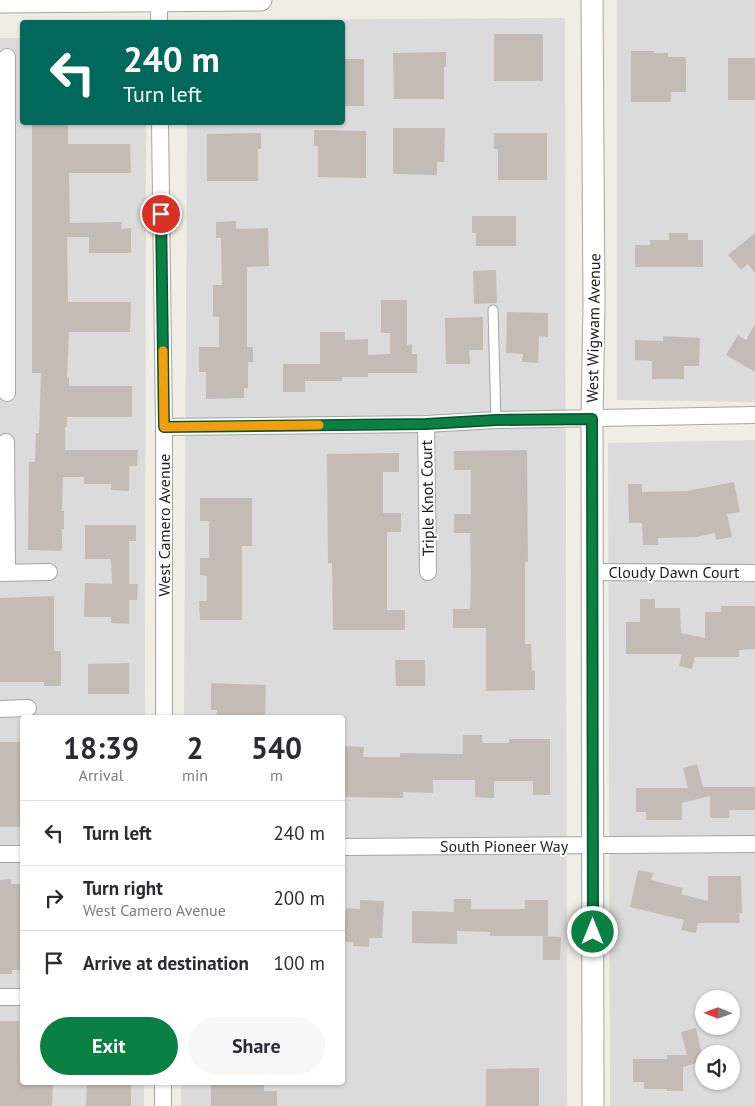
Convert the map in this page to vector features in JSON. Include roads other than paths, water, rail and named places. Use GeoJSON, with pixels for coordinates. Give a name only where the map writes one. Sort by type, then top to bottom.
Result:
{"type":"FeatureCollection","features":[{"type":"Feature","properties":{"kind":"street"},"geometry":{"type":"LineString","coordinates":[[159,0],[159,20]]}},
{"type":"Feature","properties":{"kind":"street"},"geometry":{"type":"LineString","coordinates":[[0,2],[261,0]]}},
{"type":"Feature","properties":{"kind":"street","name":"West Wigwam Avenue"},"geometry":{"type":"LineString","coordinates":[[592,0],[594,304],[592,419],[593,1106]]}},
{"type":"Feature","properties":{"kind":"street"},"geometry":{"type":"LineString","coordinates":[[7,392],[4,285],[8,56]]}},
{"type":"Feature","properties":{"kind":"street","name":"West Camero Avenue"},"geometry":{"type":"LineString","coordinates":[[160,125],[164,427],[164,715]]}},
{"type":"Feature","properties":{"kind":"street"},"geometry":{"type":"LineString","coordinates":[[164,427],[426,424],[496,420],[755,415]]}},
{"type":"Feature","properties":{"kind":"street","name":"Triple Knot Court"},"geometry":{"type":"LineString","coordinates":[[426,424],[428,572]]}},
{"type":"Feature","properties":{"kind":"street"},"geometry":{"type":"LineString","coordinates":[[6,442],[4,572],[49,572]]}},
{"type":"Feature","properties":{"kind":"street","name":"Cloudy Dawn Court"},"geometry":{"type":"LineString","coordinates":[[592,572],[755,572]]}},
{"type":"Feature","properties":{"kind":"street"},"geometry":{"type":"LineString","coordinates":[[0,709],[28,708]]}},
{"type":"Feature","properties":{"kind":"street","name":"South Pioneer Way"},"geometry":{"type":"LineString","coordinates":[[345,847],[755,844]]}},
{"type":"Feature","properties":{"kind":"street"},"geometry":{"type":"LineString","coordinates":[[0,854],[20,854]]}},
{"type":"Feature","properties":{"kind":"street"},"geometry":{"type":"LineString","coordinates":[[0,997],[20,997]]}},
{"type":"Feature","properties":{"kind":"street"},"geometry":{"type":"LineString","coordinates":[[163,1085],[163,1106]]}},
{"type":"Feature","properties":{"kind":"lane"},"geometry":{"type":"LineString","coordinates":[[493,310],[496,420]]}}]}
